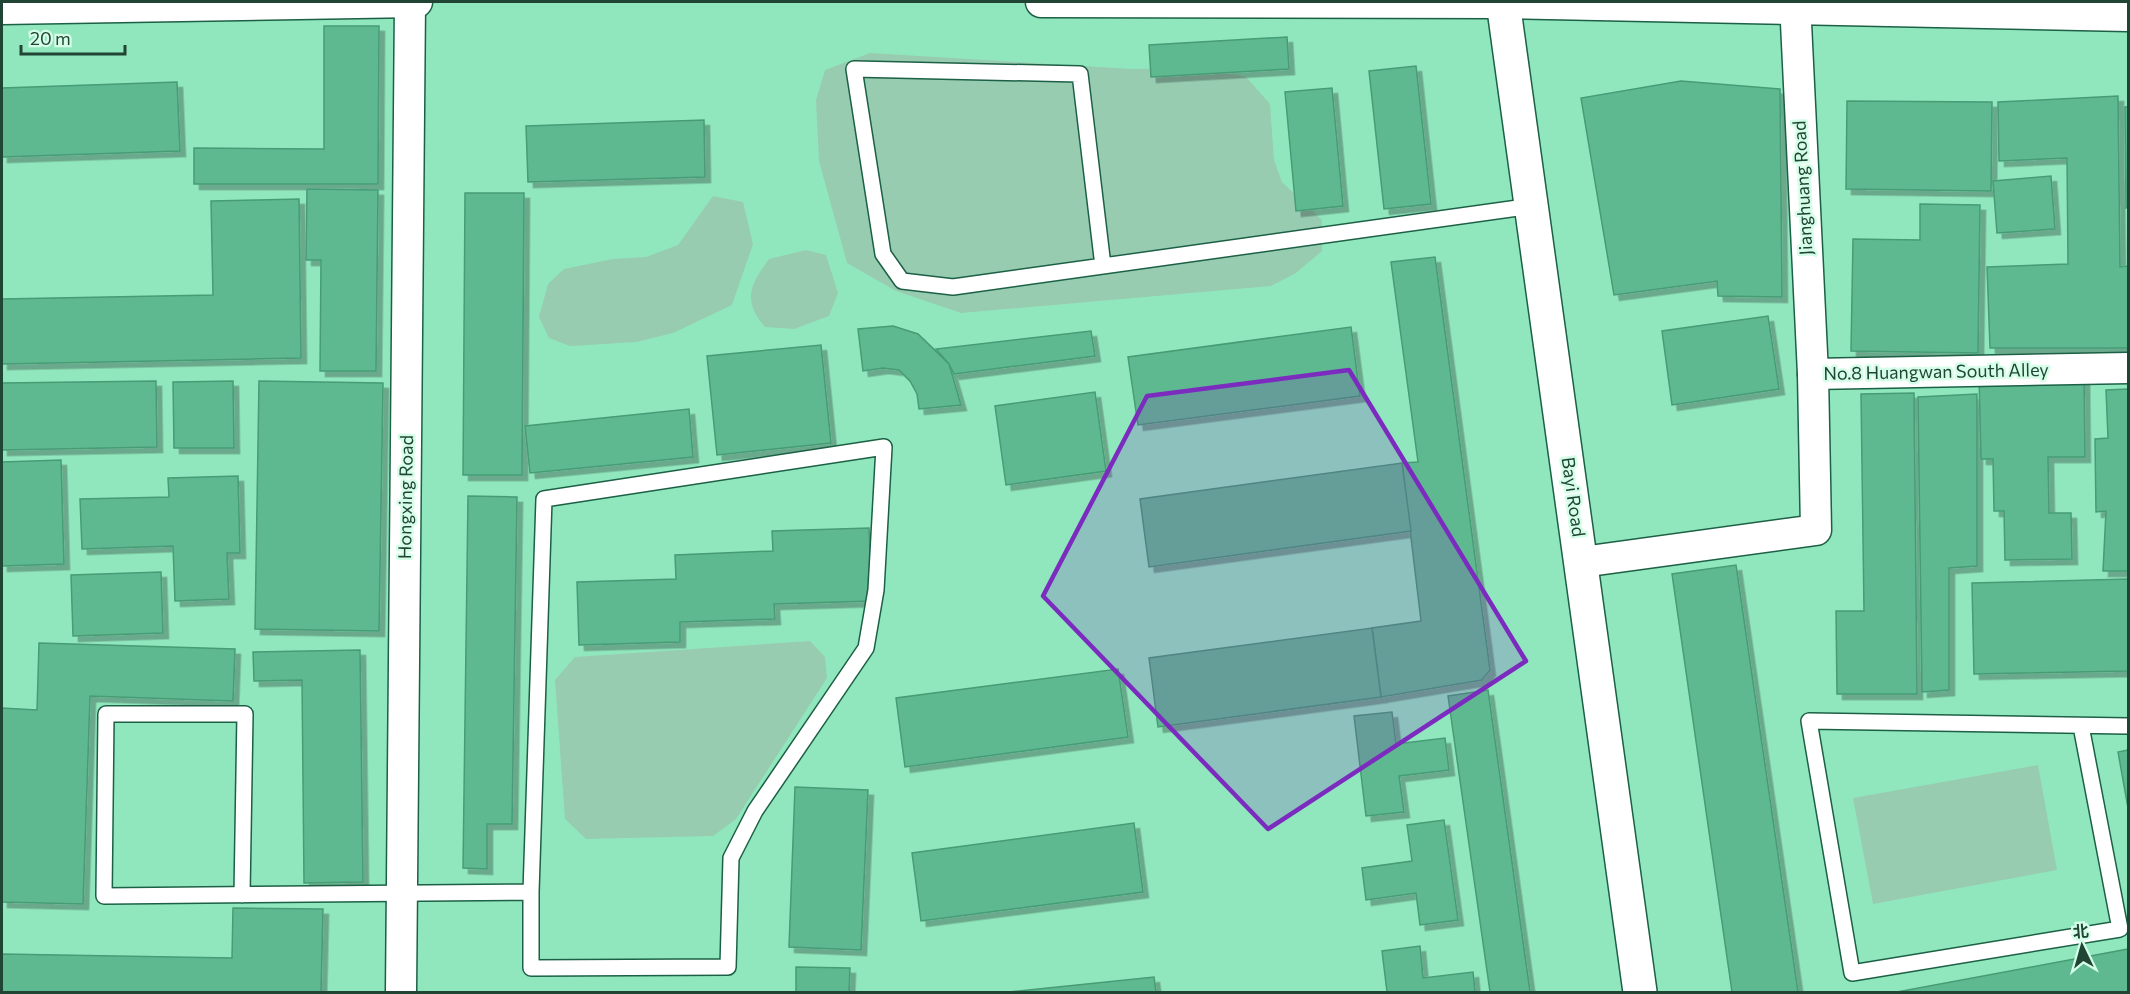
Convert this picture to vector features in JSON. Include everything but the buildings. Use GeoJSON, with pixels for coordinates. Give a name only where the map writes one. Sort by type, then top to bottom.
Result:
{"type":"FeatureCollection","features":[{"type":"Feature","properties":{"kind":"street","name":"Hongxing Road"},"geometry":{"type":"LineString","coordinates":[[401,993],[410,2]]}},
{"type":"Feature","properties":{"kind":"street"},"geometry":{"type":"LineString","coordinates":[[2,9],[417,2]]}},
{"type":"Feature","properties":{"kind":"street"},"geometry":{"type":"LineString","coordinates":[[1041,2],[1503,2],[1794,5],[2128,16]]}},
{"type":"Feature","properties":{"kind":"street","name":"Bayi Road"},"geometry":{"type":"LineString","coordinates":[[1503,2],[1640,993]]}},
{"type":"Feature","properties":{"kind":"street","name":"Jianghuang Road"},"geometry":{"type":"LineString","coordinates":[[1794,5],[1813,374]]}},
{"type":"Feature","properties":{"kind":"street","name":"No.8 Huangwan South Alley"},"geometry":{"type":"LineString","coordinates":[[1582,562],[1816,530],[1813,374],[2128,368]]}},
{"type":"Feature","properties":{"kind":"lane"},"geometry":{"type":"LineString","coordinates":[[1103,266],[1080,74],[854,69],[883,254],[902,281],[953,287],[1532,206]]}},
{"type":"Feature","properties":{"kind":"lane"},"geometry":{"type":"LineString","coordinates":[[884,447],[876,590],[866,648],[755,811],[731,858],[728,967],[531,968],[531,892],[544,499],[884,447]]}},
{"type":"Feature","properties":{"kind":"lane"},"geometry":{"type":"LineString","coordinates":[[242,895],[245,714],[106,714],[104,896],[402,895],[531,892]]}},
{"type":"Feature","properties":{"kind":"lane"},"geometry":{"type":"LineString","coordinates":[[2081,726],[2120,928],[1852,973],[1809,721],[2128,726]]}},
{"type":"Feature","properties":{"kind":"highlighted area"},"geometry":{"type":"Polygon","coordinates":[[[1349,370],[1526,661],[1268,829],[1043,596],[1147,396],[1349,370]]]}},
{"type":"Feature","properties":{"kind":"green space"},"geometry":{"type":"Polygon","coordinates":[[[870,53],[1132,69],[1206,68],[1246,77],[1270,104],[1274,160],[1282,182],[1322,220],[1322,251],[1296,273],[1271,286],[961,313],[896,291],[847,263],[819,161],[816,100],[825,70],[870,53]]]}},
{"type":"Feature","properties":{"kind":"green space"},"geometry":{"type":"Polygon","coordinates":[[[713,196],[743,202],[753,244],[732,305],[673,333],[637,342],[570,346],[549,338],[539,317],[548,284],[564,269],[613,259],[646,257],[678,245],[713,196]]]}},
{"type":"Feature","properties":{"kind":"green space"},"geometry":{"type":"Polygon","coordinates":[[[806,250],[826,255],[838,293],[829,316],[794,329],[765,327],[753,309],[751,300],[753,285],[757,277],[769,259],[806,250]]]}},
{"type":"Feature","properties":{"kind":"green space"},"geometry":{"type":"Polygon","coordinates":[[[810,641],[825,657],[827,678],[736,819],[713,836],[586,839],[565,819],[555,680],[575,657],[810,641]]]}},
{"type":"Feature","properties":{"kind":"green space"},"geometry":{"type":"Polygon","coordinates":[[[2038,765],[2057,870],[1873,904],[1853,798],[2038,765]]]}}]}
